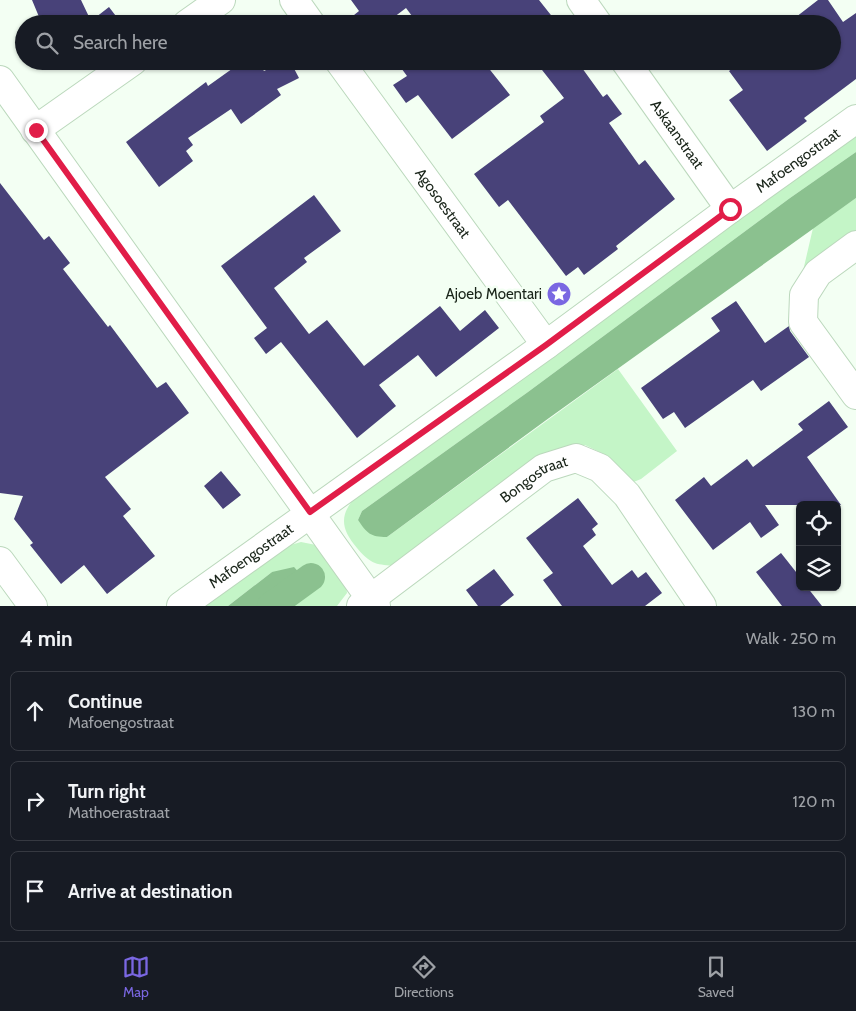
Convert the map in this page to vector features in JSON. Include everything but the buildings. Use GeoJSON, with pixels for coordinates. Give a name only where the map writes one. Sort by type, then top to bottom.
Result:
{"type":"FeatureCollection","features":[{"type":"Feature","properties":{"kind":"street"},"geometry":{"type":"LineString","coordinates":[[200,15],[221,0]]}},
{"type":"Feature","properties":{"kind":"street"},"geometry":{"type":"LineString","coordinates":[[294,0],[305,15]]}},
{"type":"Feature","properties":{"kind":"street"},"geometry":{"type":"LineString","coordinates":[[581,0],[592,15]]}},
{"type":"Feature","properties":{"kind":"street"},"geometry":{"type":"LineString","coordinates":[[36,130],[120,70]]}},
{"type":"Feature","properties":{"kind":"street","name":"Agosoestraat"},"geometry":{"type":"LineString","coordinates":[[345,70],[546,345]]}},
{"type":"Feature","properties":{"kind":"street","name":"Askaanstraat"},"geometry":{"type":"LineString","coordinates":[[631,70],[730,209]]}},
{"type":"Feature","properties":{"kind":"street"},"geometry":{"type":"LineString","coordinates":[[0,80],[310,512],[369,604]]}},
{"type":"Feature","properties":{"kind":"street","name":"Mafoengostraat"},"geometry":{"type":"LineString","coordinates":[[181,606],[546,345],[730,209],[856,119]]}},
{"type":"Feature","properties":{"kind":"street"},"geometry":{"type":"LineString","coordinates":[[856,245],[818,274],[804,295],[803,322],[856,395]]}},
{"type":"Feature","properties":{"kind":"street","name":"Bongostraat"},"geometry":{"type":"LineString","coordinates":[[369,604],[544,468],[576,458],[600,468],[626,495],[702,606]]}},
{"type":"Feature","properties":{"kind":"street"},"geometry":{"type":"LineString","coordinates":[[2,566],[33,606]]}},
{"type":"Feature","properties":{"kind":"shaded area"},"geometry":{"type":"Polygon","coordinates":[[[856,133],[856,152],[790,198],[528,392],[362,511],[358,520],[387,537],[618,369],[677,451],[641,479],[631,483],[608,456],[585,445],[566,446],[527,468],[394,566],[373,562],[365,557],[351,541],[344,521],[347,508],[358,494],[856,133]]]}},
{"type":"Feature","properties":{"kind":"shaded area"},"geometry":{"type":"Polygon","coordinates":[[[856,152],[856,198],[549,418],[387,537],[373,535],[358,520],[362,511],[528,392],[790,198],[856,152]]]}},
{"type":"Feature","properties":{"kind":"shaded area"},"geometry":{"type":"Polygon","coordinates":[[[856,198],[856,233],[803,271],[813,228],[856,198]]]}},
{"type":"Feature","properties":{"kind":"shaded area"},"geometry":{"type":"Polygon","coordinates":[[[301,542],[316,545],[345,580],[347,593],[337,606],[286,606],[312,587],[272,572],[228,606],[201,606],[287,546],[301,542]]]}},
{"type":"Feature","properties":{"kind":"shaded area"},"geometry":{"type":"Polygon","coordinates":[[[294,567],[312,587],[286,606],[228,606],[272,572],[294,567]]]}},
{"type":"Feature","properties":{"kind":"waterway"},"geometry":{"type":"LineString","coordinates":[[271,606],[311,577]]}},
{"type":"Feature","properties":{"kind":"place","name":"Ajoeb Moentari"},"geometry":{"type":"Point","coordinates":[559,294]}},
{"type":"Feature","properties":{"kind":"route"},"geometry":{"type":"LineString","coordinates":[[36,130],[310,512],[546,345],[730,209]]}}]}
